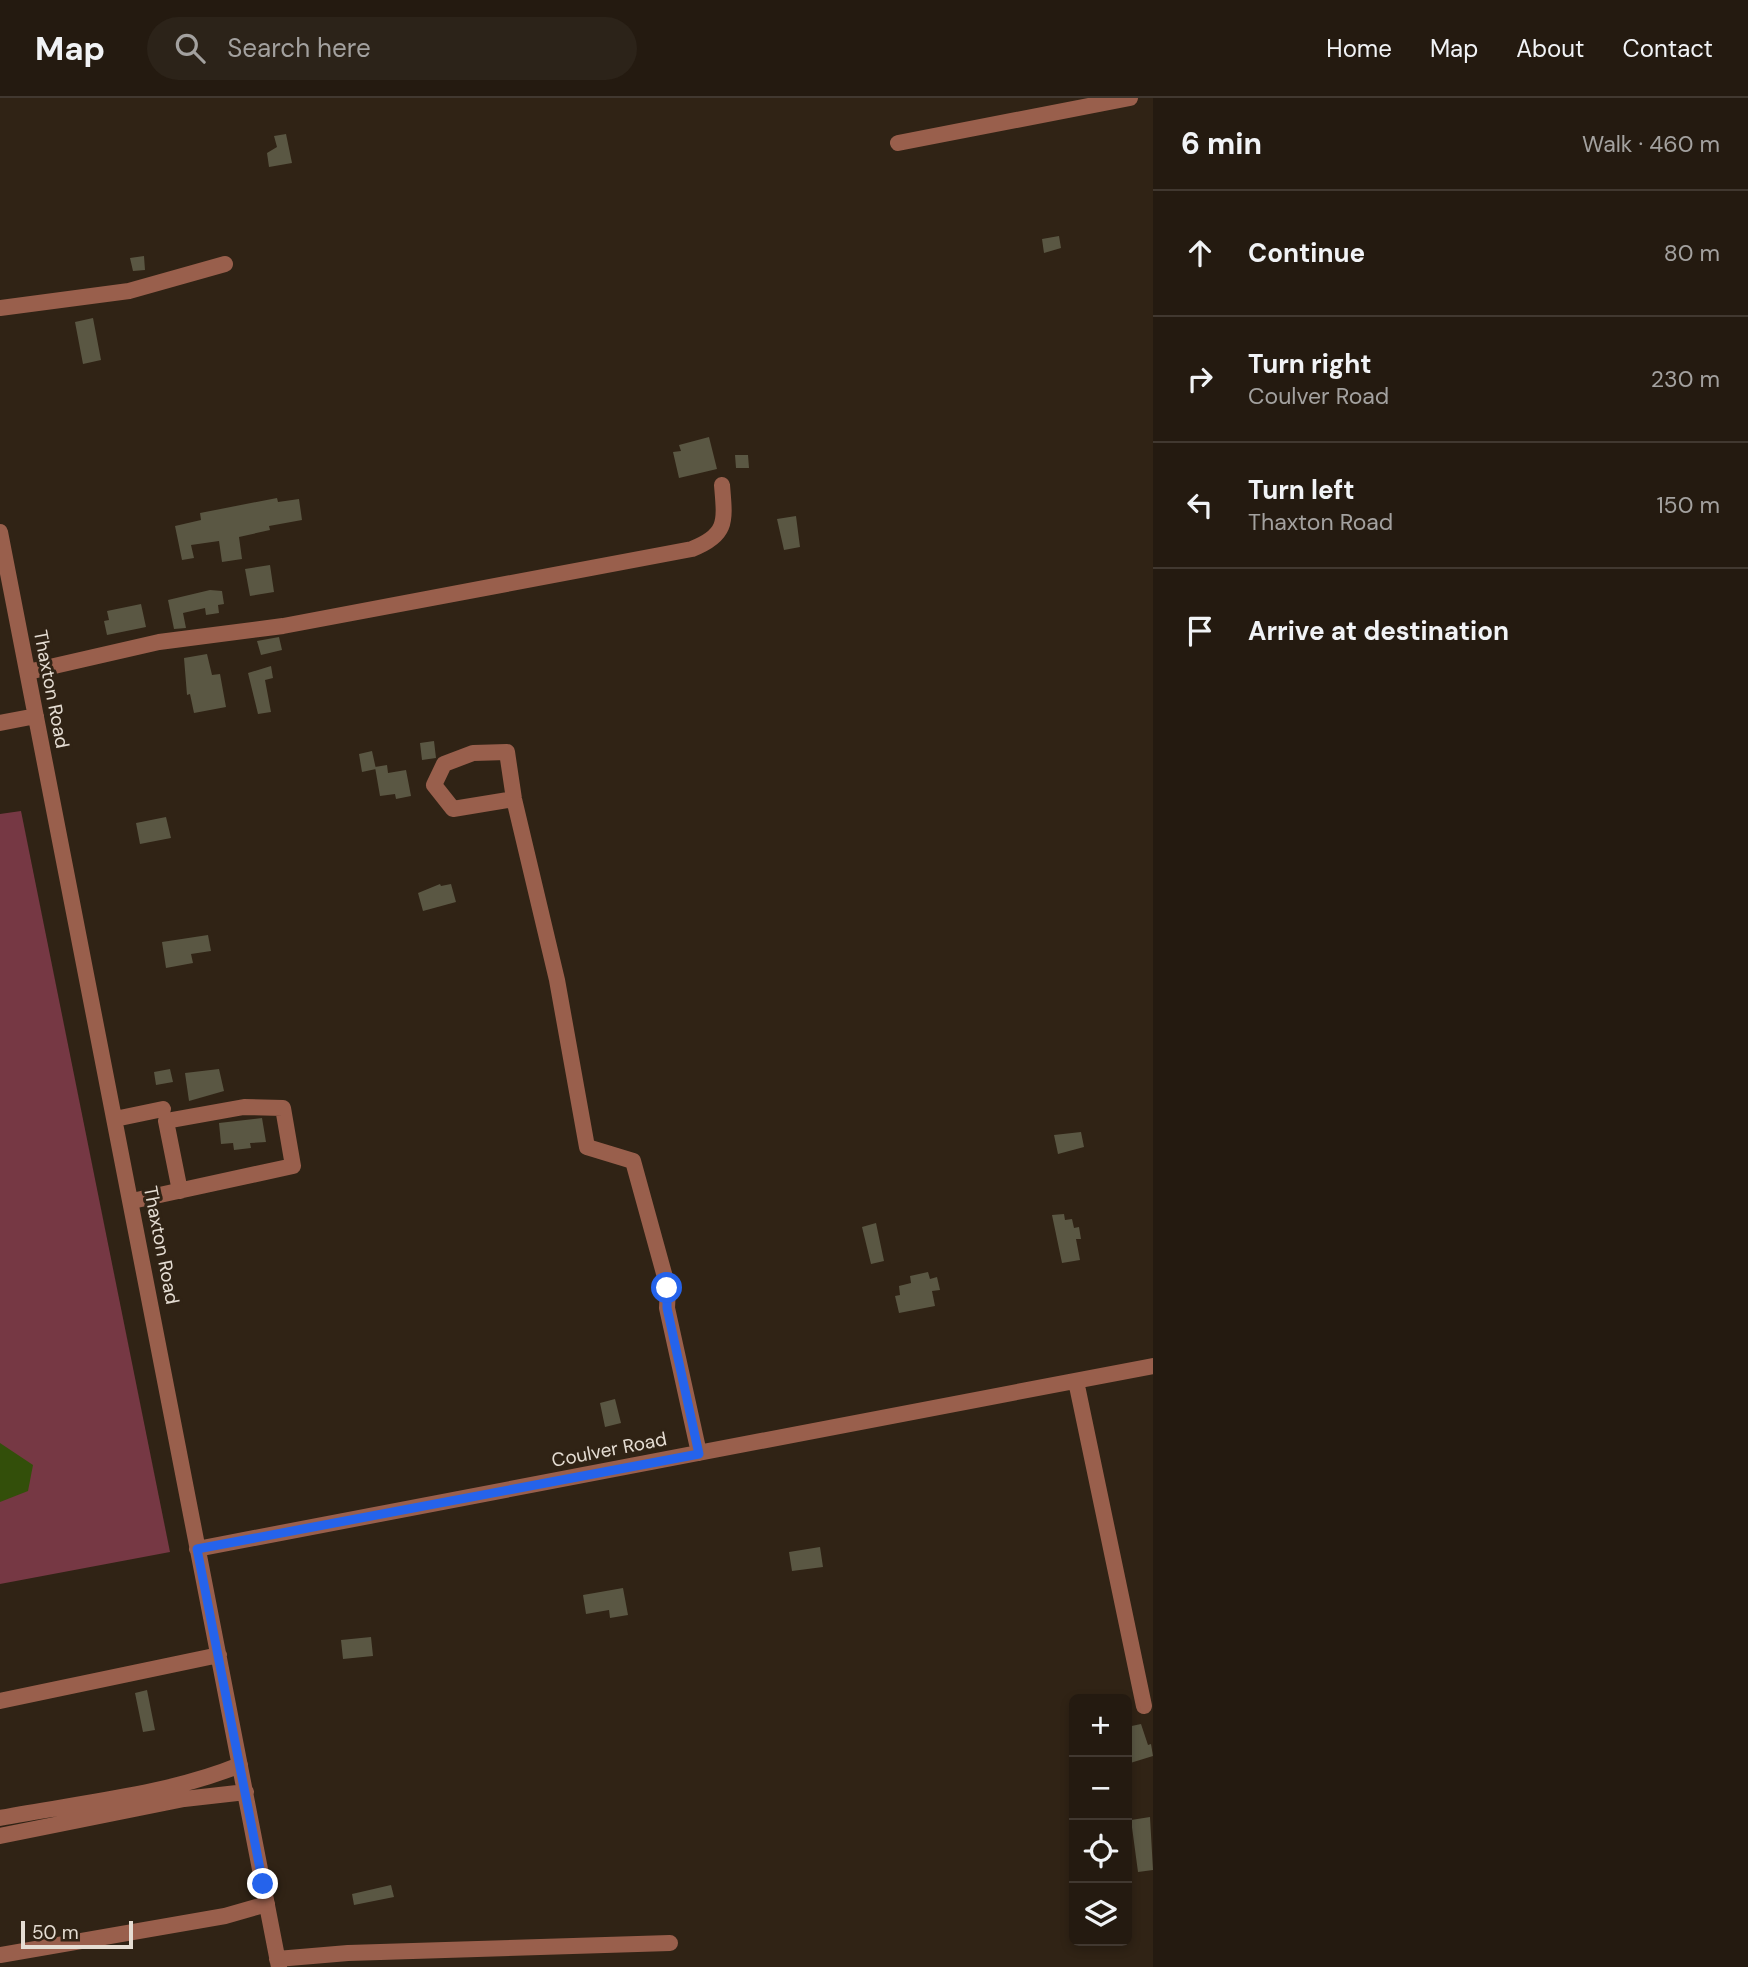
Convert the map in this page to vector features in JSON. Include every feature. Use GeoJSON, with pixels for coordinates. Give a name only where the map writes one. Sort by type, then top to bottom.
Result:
{"type":"FeatureCollection","features":[{"type":"Feature","properties":{"kind":"street"},"geometry":{"type":"LineString","coordinates":[[898,143],[1130,98]]}},
{"type":"Feature","properties":{"kind":"street"},"geometry":{"type":"LineString","coordinates":[[0,308],[129,291],[225,264]]}},
{"type":"Feature","properties":{"kind":"street"},"geometry":{"type":"LineString","coordinates":[[28,672],[159,642],[282,625],[692,550],[712,541],[723,527],[722,485]]}},
{"type":"Feature","properties":{"kind":"street","name":"Thaxton Road"},"geometry":{"type":"LineString","coordinates":[[0,532],[116,1118],[278,1963]]}},
{"type":"Feature","properties":{"kind":"street"},"geometry":{"type":"LineString","coordinates":[[0,723],[36,716]]}},
{"type":"Feature","properties":{"kind":"street"},"geometry":{"type":"LineString","coordinates":[[514,799],[453,809],[434,785],[444,765],[473,753],[507,752],[514,799],[557,980],[587,1147],[633,1161],[667,1288],[667,1308],[699,1454]]}},
{"type":"Feature","properties":{"kind":"street"},"geometry":{"type":"LineString","coordinates":[[116,1118],[163,1108],[283,1108],[293,1166],[132,1201]]}},
{"type":"Feature","properties":{"kind":"street"},"geometry":{"type":"LineString","coordinates":[[163,1108],[180,1191]]}},
{"type":"Feature","properties":{"kind":"street","name":"Coulver Road"},"geometry":{"type":"LineString","coordinates":[[197,1549],[1153,1366]]}},
{"type":"Feature","properties":{"kind":"street"},"geometry":{"type":"LineString","coordinates":[[1076,1381],[1144,1706]]}},
{"type":"Feature","properties":{"kind":"street"},"geometry":{"type":"LineString","coordinates":[[0,1701],[219,1655]]}},
{"type":"Feature","properties":{"kind":"street"},"geometry":{"type":"LineString","coordinates":[[0,1818],[172,1785],[217,1774],[240,1765]]}},
{"type":"Feature","properties":{"kind":"street"},"geometry":{"type":"LineString","coordinates":[[0,1836],[184,1800],[246,1792]]}},
{"type":"Feature","properties":{"kind":"street"},"geometry":{"type":"LineString","coordinates":[[0,1955],[225,1916],[267,1904]]}},
{"type":"Feature","properties":{"kind":"street"},"geometry":{"type":"LineString","coordinates":[[278,1963],[348,1953],[670,1943]]}},
{"type":"Feature","properties":{"kind":"shaded area"},"geometry":{"type":"Polygon","coordinates":[[[21,811],[170,1552],[0,1584],[0,814],[21,811]]]}},
{"type":"Feature","properties":{"kind":"shaded area"},"geometry":{"type":"Polygon","coordinates":[[[0,1443],[33,1465],[28,1491],[0,1502],[0,1443]]]}},
{"type":"Feature","properties":{"kind":"building"},"geometry":{"type":"Polygon","coordinates":[[[286,134],[292,163],[269,167],[267,153],[277,147],[274,136],[286,134]]]}},
{"type":"Feature","properties":{"kind":"building"},"geometry":{"type":"Polygon","coordinates":[[[1059,236],[1061,248],[1044,253],[1042,239],[1059,236]]]}},
{"type":"Feature","properties":{"kind":"building"},"geometry":{"type":"Polygon","coordinates":[[[144,256],[145,270],[133,271],[130,258],[144,256]]]}},
{"type":"Feature","properties":{"kind":"building"},"geometry":{"type":"Polygon","coordinates":[[[93,318],[101,360],[83,364],[75,322],[93,318]]]}},
{"type":"Feature","properties":{"kind":"building"},"geometry":{"type":"Polygon","coordinates":[[[709,437],[717,469],[679,478],[673,452],[681,451],[679,445],[709,437]]]}},
{"type":"Feature","properties":{"kind":"building"},"geometry":{"type":"Polygon","coordinates":[[[735,455],[748,455],[749,468],[736,468],[735,455]]]}},
{"type":"Feature","properties":{"kind":"building"},"geometry":{"type":"Polygon","coordinates":[[[277,498],[278,502],[299,499],[302,520],[269,526],[270,530],[239,537],[242,559],[222,562],[219,541],[191,545],[194,558],[182,560],[175,526],[201,520],[200,513],[277,498]]]}},
{"type":"Feature","properties":{"kind":"building"},"geometry":{"type":"Polygon","coordinates":[[[796,516],[800,547],[784,550],[777,519],[796,516]]]}},
{"type":"Feature","properties":{"kind":"building"},"geometry":{"type":"Polygon","coordinates":[[[270,565],[274,592],[250,596],[245,569],[270,565]]]}},
{"type":"Feature","properties":{"kind":"building"},"geometry":{"type":"Polygon","coordinates":[[[210,590],[222,591],[224,604],[218,605],[219,613],[206,615],[205,608],[183,613],[186,628],[174,629],[168,600],[210,590]]]}},
{"type":"Feature","properties":{"kind":"building"},"geometry":{"type":"Polygon","coordinates":[[[141,604],[146,627],[107,635],[104,621],[109,620],[107,611],[141,604]]]}},
{"type":"Feature","properties":{"kind":"building"},"geometry":{"type":"Polygon","coordinates":[[[279,637],[282,650],[261,655],[257,641],[279,637]]]}},
{"type":"Feature","properties":{"kind":"building"},"geometry":{"type":"Polygon","coordinates":[[[207,654],[212,675],[220,674],[226,707],[194,713],[190,694],[187,695],[184,658],[207,654]]]}},
{"type":"Feature","properties":{"kind":"building"},"geometry":{"type":"Polygon","coordinates":[[[271,666],[273,678],[265,680],[271,712],[258,714],[248,673],[271,666]]]}},
{"type":"Feature","properties":{"kind":"building"},"geometry":{"type":"Polygon","coordinates":[[[434,741],[436,758],[422,760],[420,743],[434,741]]]}},
{"type":"Feature","properties":{"kind":"building"},"geometry":{"type":"Polygon","coordinates":[[[372,751],[376,769],[362,772],[359,754],[372,751]]]}},
{"type":"Feature","properties":{"kind":"building"},"geometry":{"type":"Polygon","coordinates":[[[387,765],[388,773],[406,770],[411,796],[396,799],[395,794],[380,796],[375,767],[387,765]]]}},
{"type":"Feature","properties":{"kind":"building"},"geometry":{"type":"Polygon","coordinates":[[[166,817],[171,838],[140,844],[136,823],[166,817]]]}},
{"type":"Feature","properties":{"kind":"building"},"geometry":{"type":"Polygon","coordinates":[[[440,884],[451,884],[456,902],[423,911],[418,893],[440,884]]]}},
{"type":"Feature","properties":{"kind":"building"},"geometry":{"type":"Polygon","coordinates":[[[208,935],[211,951],[191,954],[193,963],[166,968],[162,942],[208,935]]]}},
{"type":"Feature","properties":{"kind":"building"},"geometry":{"type":"Polygon","coordinates":[[[170,1069],[173,1082],[156,1085],[154,1072],[170,1069]]]}},
{"type":"Feature","properties":{"kind":"building"},"geometry":{"type":"Polygon","coordinates":[[[219,1069],[224,1091],[189,1101],[185,1073],[219,1069]]]}},
{"type":"Feature","properties":{"kind":"building"},"geometry":{"type":"Polygon","coordinates":[[[262,1118],[266,1142],[250,1143],[251,1148],[234,1150],[233,1143],[221,1144],[219,1123],[262,1118]]]}},
{"type":"Feature","properties":{"kind":"building"},"geometry":{"type":"Polygon","coordinates":[[[1081,1132],[1084,1147],[1058,1154],[1054,1135],[1081,1132]]]}},
{"type":"Feature","properties":{"kind":"building"},"geometry":{"type":"Polygon","coordinates":[[[1064,1214],[1065,1220],[1072,1219],[1074,1228],[1079,1227],[1081,1239],[1076,1239],[1080,1260],[1062,1263],[1052,1215],[1064,1214]]]}},
{"type":"Feature","properties":{"kind":"building"},"geometry":{"type":"Polygon","coordinates":[[[876,1223],[884,1261],[871,1264],[862,1227],[876,1223]]]}},
{"type":"Feature","properties":{"kind":"building"},"geometry":{"type":"Polygon","coordinates":[[[928,1272],[930,1279],[937,1277],[940,1290],[932,1291],[935,1306],[899,1313],[895,1296],[900,1295],[899,1286],[911,1283],[910,1276],[928,1272]]]}},
{"type":"Feature","properties":{"kind":"building"},"geometry":{"type":"Polygon","coordinates":[[[615,1399],[621,1423],[605,1427],[600,1403],[615,1399]]]}},
{"type":"Feature","properties":{"kind":"building"},"geometry":{"type":"Polygon","coordinates":[[[820,1547],[823,1567],[792,1571],[789,1552],[820,1547]]]}},
{"type":"Feature","properties":{"kind":"building"},"geometry":{"type":"Polygon","coordinates":[[[623,1588],[628,1615],[610,1618],[609,1610],[586,1614],[583,1595],[623,1588]]]}},
{"type":"Feature","properties":{"kind":"building"},"geometry":{"type":"Polygon","coordinates":[[[371,1637],[373,1656],[343,1659],[341,1640],[371,1637]]]}},
{"type":"Feature","properties":{"kind":"building"},"geometry":{"type":"Polygon","coordinates":[[[147,1690],[155,1730],[143,1732],[135,1693],[147,1690]]]}},
{"type":"Feature","properties":{"kind":"building"},"geometry":{"type":"Polygon","coordinates":[[[1141,1724],[1148,1745],[1151,1744],[1153,1756],[1132,1762],[1132,1726],[1141,1724]]]}},
{"type":"Feature","properties":{"kind":"building"},"geometry":{"type":"Polygon","coordinates":[[[1150,1817],[1153,1870],[1138,1872],[1132,1820],[1150,1817]]]}},
{"type":"Feature","properties":{"kind":"building"},"geometry":{"type":"Polygon","coordinates":[[[391,1885],[394,1897],[354,1905],[352,1894],[391,1885]]]}},
{"type":"Feature","properties":{"kind":"route"},"geometry":{"type":"LineString","coordinates":[[263,1884],[197,1549],[699,1454],[667,1308],[667,1288]]}}]}
